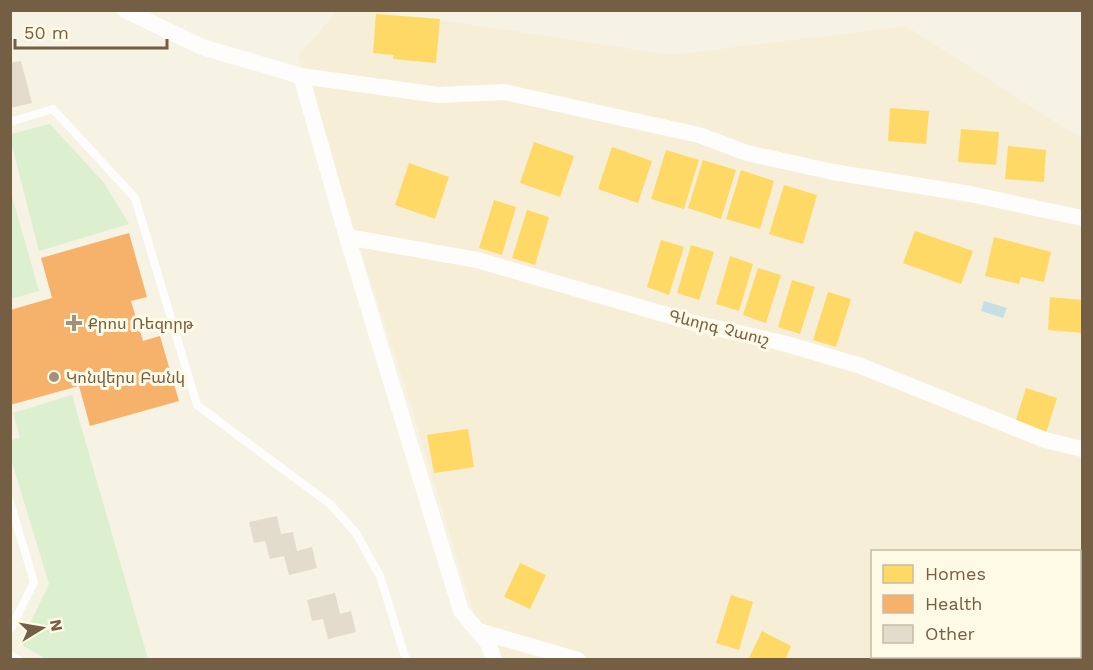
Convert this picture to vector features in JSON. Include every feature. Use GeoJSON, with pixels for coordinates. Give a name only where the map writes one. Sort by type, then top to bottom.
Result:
{"type":"FeatureCollection","features":[{"type":"Feature","properties":{"kind":"street"},"geometry":{"type":"LineString","coordinates":[[125,10],[202,47],[301,76],[439,95],[504,92],[699,135],[747,153],[768,158],[833,172],[970,194],[1083,218]]}},
{"type":"Feature","properties":{"kind":"street"},"geometry":{"type":"LineString","coordinates":[[301,76],[347,237],[461,611],[488,643],[494,660]]}},
{"type":"Feature","properties":{"kind":"street","name":"Գևորգ Չաուշ"},"geometry":{"type":"LineString","coordinates":[[347,237],[477,260],[698,324],[783,343],[861,366],[1044,440],[1083,449]]}},
{"type":"Feature","properties":{"kind":"street"},"geometry":{"type":"LineString","coordinates":[[479,631],[578,660]]}},
{"type":"Feature","properties":{"kind":"lane"},"geometry":{"type":"LineString","coordinates":[[10,122],[53,109],[135,198],[197,405],[330,504],[356,533],[380,576],[406,660]]}},
{"type":"Feature","properties":{"kind":"lane"},"geometry":{"type":"LineString","coordinates":[[10,502],[34,582],[10,630]]}},
{"type":"Feature","properties":{"kind":"lane"},"geometry":{"type":"LineString","coordinates":[[10,655],[19,660]]}},
{"type":"Feature","properties":{"kind":"shaded area"},"geometry":{"type":"Polygon","coordinates":[[[337,11],[379,11],[672,55],[906,26],[1082,139],[1082,659],[485,659],[472,608],[406,390],[298,56],[337,11]]]}},
{"type":"Feature","properties":{"kind":"green space"},"geometry":{"type":"Polygon","coordinates":[[[50,124],[104,183],[129,224],[39,251],[11,142],[11,134],[50,124]]]}},
{"type":"Feature","properties":{"kind":"green space"},"geometry":{"type":"Polygon","coordinates":[[[10,189],[39,291],[11,299],[10,299],[10,189]]]}},
{"type":"Feature","properties":{"kind":"green space"},"geometry":{"type":"Polygon","coordinates":[[[72,395],[148,659],[46,659],[20,644],[49,584],[11,459],[11,441],[20,437],[13,413],[72,395]]]}},
{"type":"Feature","properties":{"kind":"water"},"geometry":{"type":"Polygon","coordinates":[[[984,301],[1007,308],[1003,318],[981,311],[984,301]]]}},
{"type":"Feature","properties":{"kind":"building: Homes"},"geometry":{"type":"Polygon","coordinates":[[[376,14],[440,19],[436,63],[393,59],[394,55],[373,53],[376,14]]]}},
{"type":"Feature","properties":{"kind":"building: Homes"},"geometry":{"type":"Polygon","coordinates":[[[890,108],[929,111],[926,144],[888,141],[890,108]]]}},
{"type":"Feature","properties":{"kind":"building: Homes"},"geometry":{"type":"Polygon","coordinates":[[[961,129],[999,132],[996,165],[958,162],[961,129]]]}},
{"type":"Feature","properties":{"kind":"building: Homes"},"geometry":{"type":"Polygon","coordinates":[[[534,142],[574,156],[560,197],[520,183],[534,142]]]}},
{"type":"Feature","properties":{"kind":"building: Homes"},"geometry":{"type":"Polygon","coordinates":[[[1008,146],[1046,150],[1044,182],[1005,179],[1008,146]]]}},
{"type":"Feature","properties":{"kind":"building: Homes"},"geometry":{"type":"Polygon","coordinates":[[[612,147],[652,161],[638,203],[598,189],[612,147]]]}},
{"type":"Feature","properties":{"kind":"building: Homes"},"geometry":{"type":"Polygon","coordinates":[[[666,150],[699,160],[684,209],[651,199],[666,150]]]}},
{"type":"Feature","properties":{"kind":"building: Homes"},"geometry":{"type":"Polygon","coordinates":[[[703,160],[736,170],[721,219],[688,208],[703,160]]]}},
{"type":"Feature","properties":{"kind":"building: Homes"},"geometry":{"type":"Polygon","coordinates":[[[409,163],[449,177],[435,219],[395,205],[409,163]]]}},
{"type":"Feature","properties":{"kind":"building: Homes"},"geometry":{"type":"Polygon","coordinates":[[[741,170],[774,181],[760,229],[726,219],[741,170]]]}},
{"type":"Feature","properties":{"kind":"building: Homes"},"geometry":{"type":"Polygon","coordinates":[[[784,185],[817,195],[803,244],[769,234],[784,185]]]}},
{"type":"Feature","properties":{"kind":"building: Homes"},"geometry":{"type":"Polygon","coordinates":[[[494,200],[516,207],[502,255],[479,248],[494,200]]]}},
{"type":"Feature","properties":{"kind":"building: Homes"},"geometry":{"type":"Polygon","coordinates":[[[527,210],[549,217],[535,265],[512,258],[527,210]]]}},
{"type":"Feature","properties":{"kind":"building: Homes"},"geometry":{"type":"Polygon","coordinates":[[[915,231],[973,251],[961,284],[903,263],[915,231]]]}},
{"type":"Feature","properties":{"kind":"building: Homes"},"geometry":{"type":"Polygon","coordinates":[[[994,237],[1051,252],[1044,282],[1021,277],[1019,284],[985,276],[994,237]]]}},
{"type":"Feature","properties":{"kind":"building: Homes"},"geometry":{"type":"Polygon","coordinates":[[[661,240],[684,247],[669,295],[647,287],[661,240]]]}},
{"type":"Feature","properties":{"kind":"building: Homes"},"geometry":{"type":"Polygon","coordinates":[[[691,245],[714,252],[699,300],[677,293],[691,245]]]}},
{"type":"Feature","properties":{"kind":"building: Homes"},"geometry":{"type":"Polygon","coordinates":[[[730,256],[753,264],[739,311],[716,304],[730,256]]]}},
{"type":"Feature","properties":{"kind":"building: Homes"},"geometry":{"type":"Polygon","coordinates":[[[758,268],[781,275],[766,323],[743,315],[758,268]]]}},
{"type":"Feature","properties":{"kind":"building: Homes"},"geometry":{"type":"Polygon","coordinates":[[[792,280],[815,287],[800,334],[778,327],[792,280]]]}},
{"type":"Feature","properties":{"kind":"building: Homes"},"geometry":{"type":"Polygon","coordinates":[[[828,292],[851,299],[836,347],[813,340],[828,292]]]}},
{"type":"Feature","properties":{"kind":"building: Homes"},"geometry":{"type":"Polygon","coordinates":[[[1050,297],[1082,300],[1082,333],[1048,330],[1050,297]]]}},
{"type":"Feature","properties":{"kind":"building: Homes"},"geometry":{"type":"Polygon","coordinates":[[[1026,388],[1057,398],[1046,433],[1015,423],[1026,388]]]}},
{"type":"Feature","properties":{"kind":"building: Homes"},"geometry":{"type":"Polygon","coordinates":[[[468,429],[474,467],[434,473],[427,435],[468,429]]]}},
{"type":"Feature","properties":{"kind":"building: Homes"},"geometry":{"type":"Polygon","coordinates":[[[520,563],[546,575],[530,609],[504,597],[520,563]]]}},
{"type":"Feature","properties":{"kind":"building: Homes"},"geometry":{"type":"Polygon","coordinates":[[[731,595],[753,602],[739,650],[716,643],[731,595]]]}},
{"type":"Feature","properties":{"kind":"building: Homes"},"geometry":{"type":"Polygon","coordinates":[[[762,631],[791,646],[785,660],[748,660],[762,631]]]}},
{"type":"Feature","properties":{"kind":"building: Health","name":"Քրոս Ռեզորթ"},"geometry":{"type":"Polygon","coordinates":[[[129,233],[147,297],[131,301],[143,341],[160,336],[179,401],[90,426],[79,386],[10,405],[10,310],[52,298],[41,258],[129,233]]]}},
{"type":"Feature","properties":{"kind":"building: Other"},"geometry":{"type":"Polygon","coordinates":[[[21,61],[32,103],[10,108],[10,63],[21,61]]]}},
{"type":"Feature","properties":{"kind":"building: Other"},"geometry":{"type":"Polygon","coordinates":[[[277,516],[281,534],[293,532],[297,551],[312,547],[317,568],[289,575],[284,556],[270,559],[265,541],[254,543],[249,522],[277,516]]]}},
{"type":"Feature","properties":{"kind":"building: Other"},"geometry":{"type":"Polygon","coordinates":[[[335,593],[340,614],[351,611],[356,632],[328,639],[323,619],[312,621],[307,600],[335,593]]]}},
{"type":"Feature","properties":{"kind":"place","name":"Քրոս Ռեզորթ"},"geometry":{"type":"Point","coordinates":[74,323]}},
{"type":"Feature","properties":{"kind":"place","name":"Կոնվերս Բանկ"},"geometry":{"type":"Point","coordinates":[54,377]}}]}
